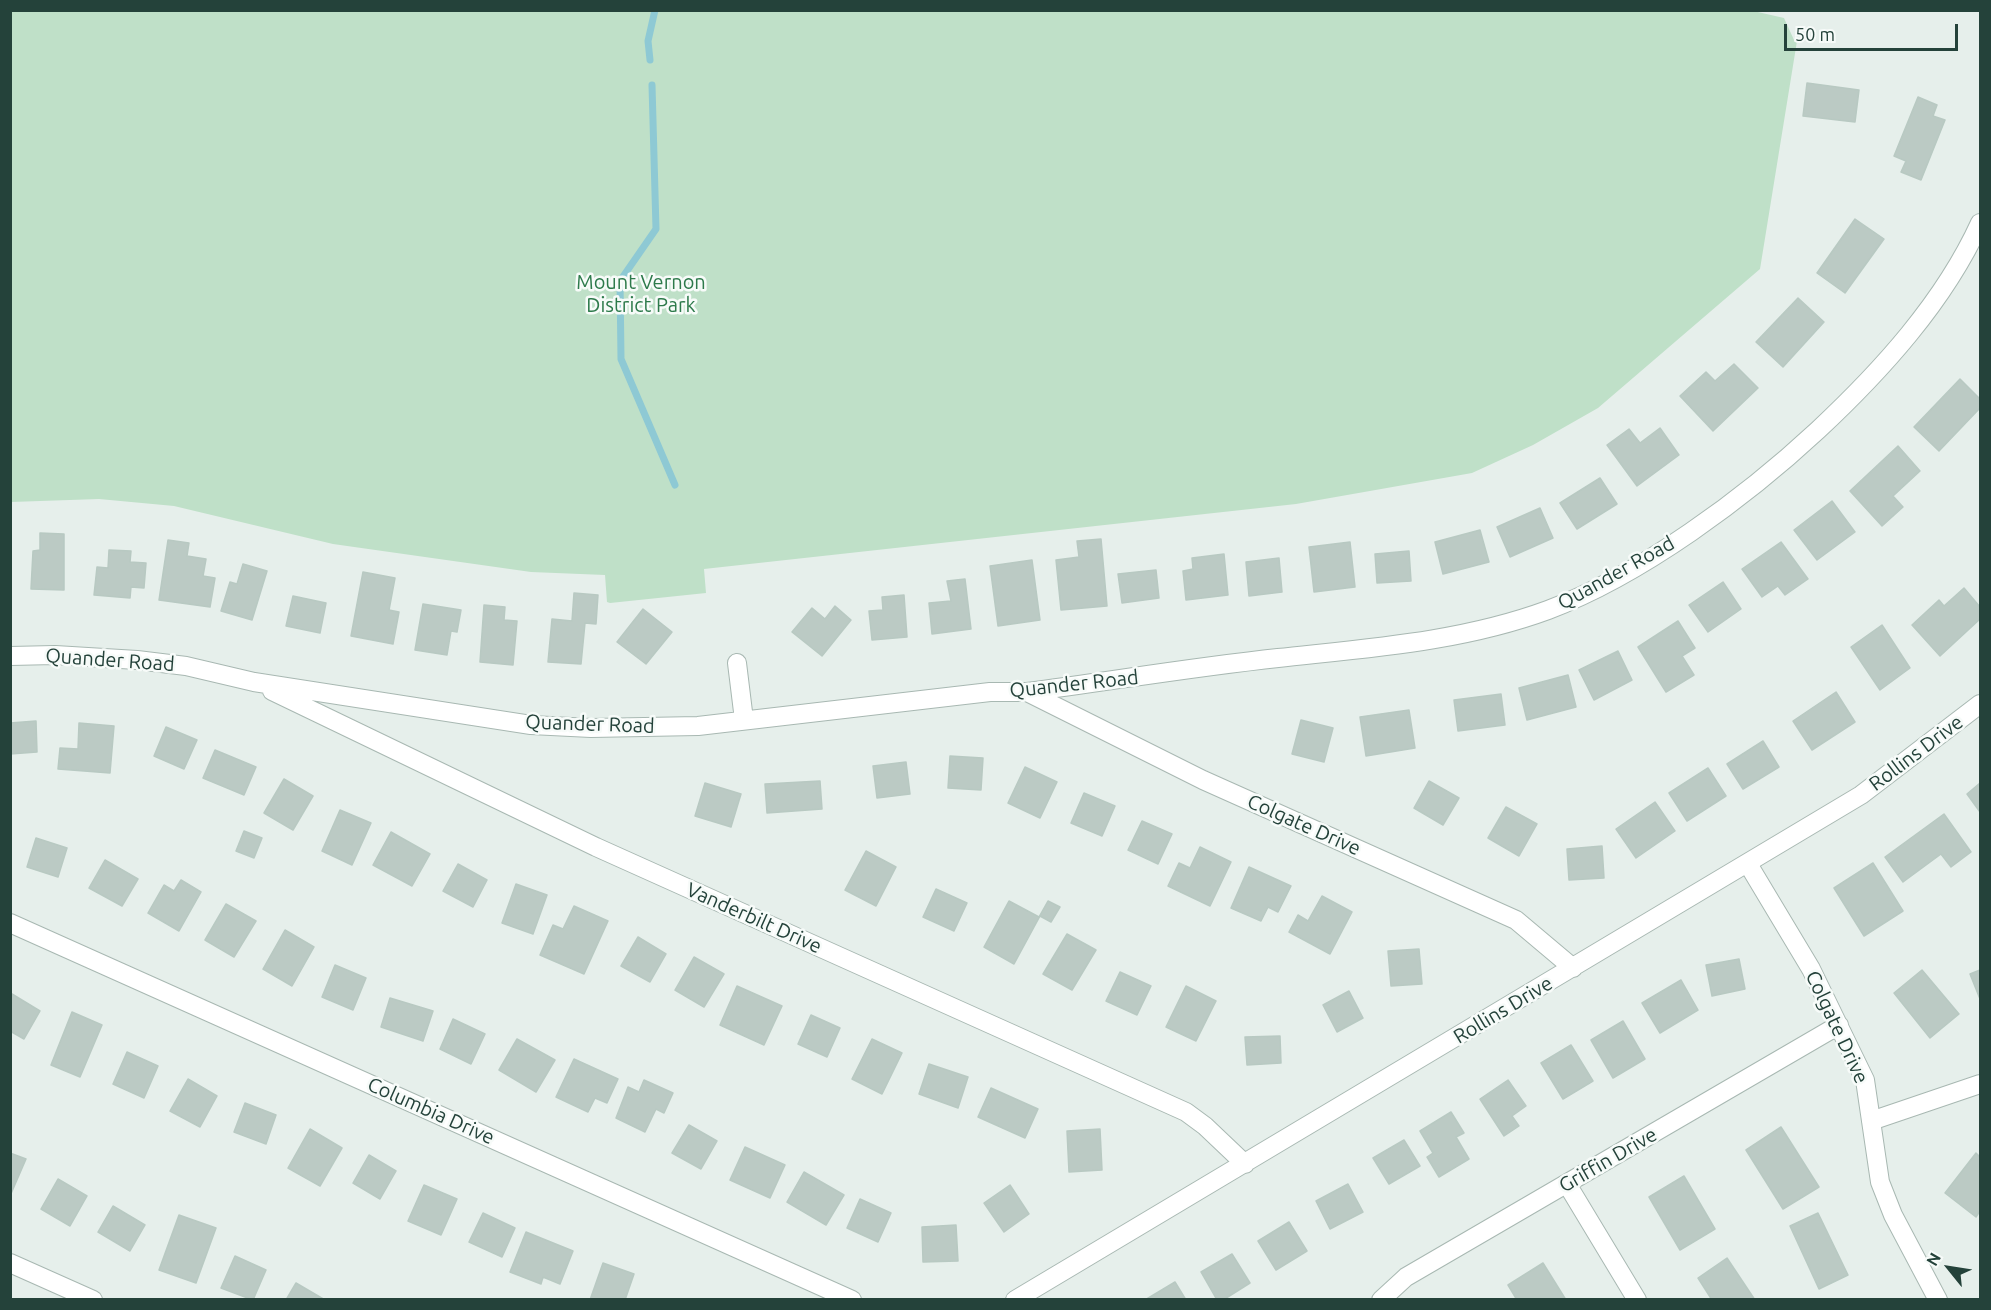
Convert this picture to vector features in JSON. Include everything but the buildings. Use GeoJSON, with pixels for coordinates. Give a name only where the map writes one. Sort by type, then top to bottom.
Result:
{"type":"FeatureCollection","features":[{"type":"Feature","properties":{"kind":"street","name":"Quander Road"},"geometry":{"type":"LineString","coordinates":[[10,656],[55,655],[137,660],[186,666],[254,682],[531,725],[615,728],[699,726],[990,692],[1027,692],[1276,658],[1427,641],[1489,628],[1548,610],[1581,595],[1678,540],[1733,502],[1794,452],[1850,400],[1898,348],[1941,291],[1980,223]]}},
{"type":"Feature","properties":{"kind":"street"},"geometry":{"type":"LineString","coordinates":[[737,663],[744,720]]}},
{"type":"Feature","properties":{"kind":"street","name":"Vanderbilt Drive"},"geometry":{"type":"LineString","coordinates":[[254,682],[596,847],[1186,1112],[1205,1126],[1245,1164]]}},
{"type":"Feature","properties":{"kind":"street","name":"Colgate Drive"},"geometry":{"type":"LineString","coordinates":[[1027,692],[1203,780],[1516,920],[1573,968]]}},
{"type":"Feature","properties":{"kind":"street","name":"Rollins Drive"},"geometry":{"type":"LineString","coordinates":[[1015,1299],[1861,795],[1980,704]]}},
{"type":"Feature","properties":{"kind":"street","name":"Colgate Drive"},"geometry":{"type":"LineString","coordinates":[[1748,864],[1811,969],[1865,1080],[1880,1182],[1893,1215],[1938,1299]]}},
{"type":"Feature","properties":{"kind":"street","name":"Columbia Drive"},"geometry":{"type":"LineString","coordinates":[[10,923],[852,1299]]}},
{"type":"Feature","properties":{"kind":"street","name":"Griffin Drive"},"geometry":{"type":"LineString","coordinates":[[1381,1299],[1406,1277],[1839,1025]]}},
{"type":"Feature","properties":{"kind":"street"},"geometry":{"type":"LineString","coordinates":[[1871,1121],[1980,1084]]}},
{"type":"Feature","properties":{"kind":"street"},"geometry":{"type":"LineString","coordinates":[[1567,1184],[1637,1299]]}},
{"type":"Feature","properties":{"kind":"street"},"geometry":{"type":"LineString","coordinates":[[10,1263],[93,1299]]}},
{"type":"Feature","properties":{"kind":"green space","name":"Mount Vernon District Park"},"geometry":{"type":"Polygon","coordinates":[[[1749,10],[1784,18],[1794,40],[1797,41],[1760,269],[1598,408],[1533,445],[1472,473],[1296,504],[704,569],[706,593],[610,603],[607,602],[605,575],[531,572],[333,544],[174,506],[99,499],[11,502],[11,11],[1749,10]]]}},
{"type":"Feature","properties":{"kind":"waterway"},"geometry":{"type":"LineString","coordinates":[[650,60],[648,41],[655,10]]}},
{"type":"Feature","properties":{"kind":"waterway"},"geometry":{"type":"LineString","coordinates":[[652,85],[656,229],[620,281],[621,359],[675,485]]}}]}
